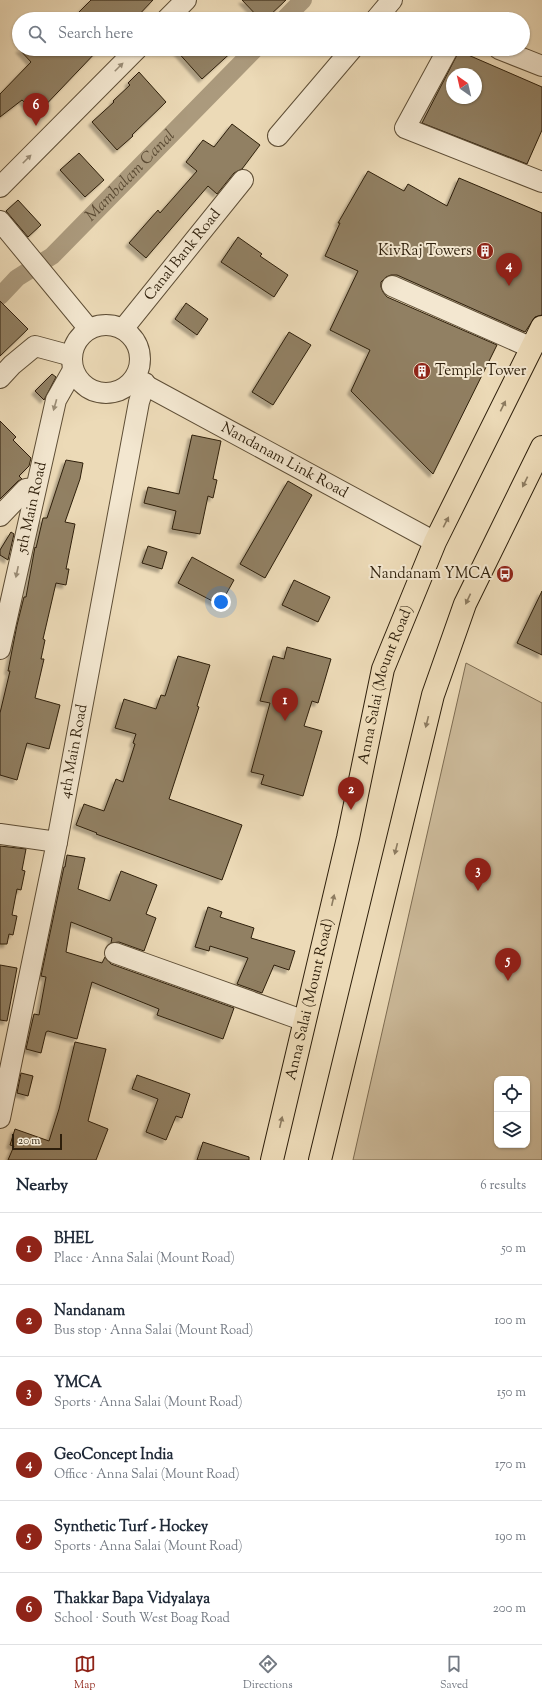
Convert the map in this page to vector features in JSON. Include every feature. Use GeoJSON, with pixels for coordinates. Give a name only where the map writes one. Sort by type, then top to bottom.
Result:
{"type":"FeatureCollection","features":[{"type":"Feature","properties":{"kind":"main road","name":"Anna Salai (Mount Road)"},"geometry":{"type":"LineString","coordinates":[[272,1160],[348,838],[383,669],[435,542],[542,327]]}},
{"type":"Feature","properties":{"kind":"main road"},"geometry":{"type":"LineString","coordinates":[[320,1160],[433,695],[465,604],[542,447]]}},
{"type":"Feature","properties":{"kind":"street"},"geometry":{"type":"LineString","coordinates":[[174,12],[186,0]]}},
{"type":"Feature","properties":{"kind":"street"},"geometry":{"type":"LineString","coordinates":[[382,12],[392,0]]}},
{"type":"Feature","properties":{"kind":"street"},"geometry":{"type":"LineString","coordinates":[[0,187],[130,56]]}},
{"type":"Feature","properties":{"kind":"street"},"geometry":{"type":"LineString","coordinates":[[278,136],[346,56]]}},
{"type":"Feature","properties":{"kind":"street"},"geometry":{"type":"LineString","coordinates":[[444,56],[405,128],[542,182]]}},
{"type":"Feature","properties":{"kind":"street"},"geometry":{"type":"LineString","coordinates":[[517,56],[542,66]]}},
{"type":"Feature","properties":{"kind":"street","name":"Canal Bank Road"},"geometry":{"type":"LineString","coordinates":[[123,329],[243,180]]}},
{"type":"Feature","properties":{"kind":"street"},"geometry":{"type":"LineString","coordinates":[[0,221],[58,290],[73,312],[89,329]]}},
{"type":"Feature","properties":{"kind":"street"},"geometry":{"type":"LineString","coordinates":[[392,286],[532,348]]}},
{"type":"Feature","properties":{"kind":"street"},"geometry":{"type":"LineString","coordinates":[[106,325],[115,326],[123,329],[132,336],[138,346],[140,357],[140,381],[117,392],[106,393],[95,392],[86,387],[78,379],[72,363],[74,346],[80,336],[89,329],[106,325]]}},
{"type":"Feature","properties":{"kind":"street"},"geometry":{"type":"LineString","coordinates":[[0,378],[12,365],[35,346],[72,363]]}},
{"type":"Feature","properties":{"kind":"street","name":"5th Main Road"},"geometry":{"type":"LineString","coordinates":[[0,649],[56,400],[72,363]]}},
{"type":"Feature","properties":{"kind":"street","name":"Nandanam Link Road"},"geometry":{"type":"LineString","coordinates":[[140,381],[435,542]]}},
{"type":"Feature","properties":{"kind":"street","name":"4th Main Road"},"geometry":{"type":"LineString","coordinates":[[0,1118],[57,842],[139,402],[140,381]]}},
{"type":"Feature","properties":{"kind":"street"},"geometry":{"type":"LineString","coordinates":[[0,516],[26,489],[35,488]]}},
{"type":"Feature","properties":{"kind":"street"},"geometry":{"type":"LineString","coordinates":[[0,834],[57,842]]}},
{"type":"Feature","properties":{"kind":"street"},"geometry":{"type":"LineString","coordinates":[[115,953],[305,1021]]}},
{"type":"Feature","properties":{"kind":"shaded area"},"geometry":{"type":"Polygon","coordinates":[[[466,663],[542,703],[542,1160],[353,1160],[466,663]]]}},
{"type":"Feature","properties":{"kind":"building"},"geometry":{"type":"Polygon","coordinates":[[[91,0],[153,0],[142,12],[79,12],[91,0]]]}},
{"type":"Feature","properties":{"kind":"building"},"geometry":{"type":"Polygon","coordinates":[[[242,0],[286,0],[273,12],[253,12],[242,0]]]}},
{"type":"Feature","properties":{"kind":"building"},"geometry":{"type":"Polygon","coordinates":[[[25,56],[92,56],[37,114],[22,100],[0,117],[0,94],[31,62],[25,56]]]}},
{"type":"Feature","properties":{"kind":"building"},"geometry":{"type":"Polygon","coordinates":[[[181,56],[227,56],[202,79],[181,56]]]}},
{"type":"Feature","properties":{"kind":"building"},"geometry":{"type":"Polygon","coordinates":[[[456,56],[471,56],[542,87],[542,130],[527,164],[422,123],[446,76],[446,104],[482,104],[482,68],[450,68],[456,56]]]}},
{"type":"Feature","properties":{"kind":"building"},"geometry":{"type":"Polygon","coordinates":[[[139,72],[166,102],[117,150],[92,122],[130,85],[128,83],[139,72]]]}},
{"type":"Feature","properties":{"kind":"building"},"geometry":{"type":"Polygon","coordinates":[[[232,124],[260,145],[242,169],[234,173],[217,194],[208,186],[146,258],[129,243],[158,210],[160,213],[197,171],[186,162],[203,140],[214,147],[232,124]]]}},
{"type":"Feature","properties":{"kind":"building"},"geometry":{"type":"Polygon","coordinates":[[[79,153],[104,180],[85,197],[60,170],[79,153]]]}},
{"type":"Feature","properties":{"kind":"building"},"geometry":{"type":"Polygon","coordinates":[[[368,171],[404,191],[408,184],[447,206],[459,178],[542,213],[542,315],[535,317],[525,332],[397,275],[386,277],[381,282],[383,292],[387,297],[497,345],[433,474],[351,391],[370,350],[330,330],[358,271],[325,256],[340,223],[338,223],[368,171]]]}},
{"type":"Feature","properties":{"kind":"building"},"geometry":{"type":"Polygon","coordinates":[[[18,200],[41,225],[28,237],[6,211],[18,200]]]}},
{"type":"Feature","properties":{"kind":"building"},"geometry":{"type":"Polygon","coordinates":[[[238,237],[262,254],[260,256],[288,275],[274,297],[221,262],[238,237]]]}},
{"type":"Feature","properties":{"kind":"building"},"geometry":{"type":"Polygon","coordinates":[[[0,301],[28,329],[0,356],[0,301]]]}},
{"type":"Feature","properties":{"kind":"building"},"geometry":{"type":"Polygon","coordinates":[[[186,303],[208,319],[197,335],[175,319],[186,303]]]}},
{"type":"Feature","properties":{"kind":"building"},"geometry":{"type":"Polygon","coordinates":[[[289,332],[311,345],[273,405],[252,392],[289,332]]]}},
{"type":"Feature","properties":{"kind":"building"},"geometry":{"type":"Polygon","coordinates":[[[52,374],[56,377],[44,400],[35,391],[52,374]]]}},
{"type":"Feature","properties":{"kind":"building"},"geometry":{"type":"Polygon","coordinates":[[[0,421],[16,437],[13,440],[31,458],[29,466],[19,476],[22,479],[18,481],[0,499],[0,421]]]}},
{"type":"Feature","properties":{"kind":"building"},"geometry":{"type":"Polygon","coordinates":[[[192,435],[221,441],[213,479],[217,480],[213,498],[208,496],[200,534],[172,529],[176,511],[144,503],[148,487],[179,494],[192,435]]]}},
{"type":"Feature","properties":{"kind":"building"},"geometry":{"type":"Polygon","coordinates":[[[66,460],[83,463],[80,479],[65,522],[75,524],[66,569],[69,569],[66,585],[56,583],[43,639],[45,640],[41,659],[44,659],[35,698],[60,705],[49,749],[27,743],[17,780],[0,775],[0,713],[10,671],[8,671],[17,625],[24,597],[26,597],[35,547],[36,548],[43,518],[47,518],[66,460]]]}},
{"type":"Feature","properties":{"kind":"building"},"geometry":{"type":"Polygon","coordinates":[[[288,481],[312,495],[265,578],[240,564],[288,481]]]}},
{"type":"Feature","properties":{"kind":"building"},"geometry":{"type":"Polygon","coordinates":[[[11,532],[14,534],[8,560],[0,555],[0,550],[11,532]]]}},
{"type":"Feature","properties":{"kind":"building"},"geometry":{"type":"Polygon","coordinates":[[[148,546],[167,552],[162,569],[142,563],[148,546]]]}},
{"type":"Feature","properties":{"kind":"building"},"geometry":{"type":"Polygon","coordinates":[[[192,557],[234,580],[220,605],[178,583],[192,557]]]}},
{"type":"Feature","properties":{"kind":"building"},"geometry":{"type":"Polygon","coordinates":[[[294,580],[330,597],[318,622],[282,605],[294,580]]]}},
{"type":"Feature","properties":{"kind":"building"},"geometry":{"type":"Polygon","coordinates":[[[542,591],[542,655],[517,643],[542,591]]]}},
{"type":"Feature","properties":{"kind":"building"},"geometry":{"type":"Polygon","coordinates":[[[287,647],[331,659],[318,703],[312,701],[304,726],[322,731],[303,796],[261,784],[264,775],[251,772],[270,703],[260,701],[273,656],[284,659],[287,647]]]}},
{"type":"Feature","properties":{"kind":"building"},"geometry":{"type":"Polygon","coordinates":[[[178,656],[210,665],[197,706],[199,707],[169,799],[242,825],[222,880],[96,834],[97,833],[76,825],[84,804],[104,811],[116,779],[123,782],[135,744],[133,743],[136,734],[115,728],[124,699],[156,709],[161,695],[165,696],[178,656]]]}},
{"type":"Feature","properties":{"kind":"building"},"geometry":{"type":"Polygon","coordinates":[[[0,846],[26,849],[22,870],[25,871],[21,890],[17,889],[12,915],[17,916],[13,935],[9,934],[7,944],[0,944],[0,846]]]}},
{"type":"Feature","properties":{"kind":"building"},"geometry":{"type":"Polygon","coordinates":[[[67,855],[85,858],[78,889],[110,901],[121,871],[157,885],[146,914],[156,918],[144,951],[119,942],[111,943],[112,938],[71,922],[66,952],[102,963],[105,957],[111,964],[234,1008],[223,1039],[157,1015],[159,1009],[92,982],[77,1039],[48,1031],[46,1032],[41,1053],[26,1049],[34,1014],[39,1015],[46,977],[41,976],[67,855]]]}},
{"type":"Feature","properties":{"kind":"building"},"geometry":{"type":"Polygon","coordinates":[[[208,907],[222,912],[220,917],[254,928],[251,938],[295,951],[289,970],[274,965],[262,993],[237,984],[248,958],[210,946],[209,951],[195,947],[208,907]]]}},
{"type":"Feature","properties":{"kind":"building"},"geometry":{"type":"Polygon","coordinates":[[[0,965],[17,968],[7,1021],[0,1020],[0,965]]]}},
{"type":"Feature","properties":{"kind":"building"},"geometry":{"type":"Polygon","coordinates":[[[75,1042],[106,1049],[88,1121],[108,1129],[96,1160],[8,1160],[14,1146],[10,1145],[15,1129],[49,1141],[59,1109],[75,1042]]]}},
{"type":"Feature","properties":{"kind":"building"},"geometry":{"type":"Polygon","coordinates":[[[21,1073],[33,1076],[28,1096],[17,1093],[21,1073]]]}},
{"type":"Feature","properties":{"kind":"building"},"geometry":{"type":"Polygon","coordinates":[[[137,1075],[190,1094],[182,1118],[176,1116],[166,1140],[146,1132],[158,1099],[132,1089],[137,1075]]]}},
{"type":"Feature","properties":{"kind":"building"},"geometry":{"type":"Polygon","coordinates":[[[203,1142],[249,1157],[249,1160],[197,1160],[203,1142]]]}},
{"type":"Feature","properties":{"kind":"waterway","name":"Mambalam Canal"},"geometry":{"type":"LineString","coordinates":[[291,12],[303,0]]}},
{"type":"Feature","properties":{"kind":"waterway","name":"Mambalam Canal"},"geometry":{"type":"LineString","coordinates":[[0,296],[17,278],[52,256],[248,56]]}},
{"type":"Feature","properties":{"kind":"place","name":"Thakkar Bapa Vidyalaya"},"geometry":{"type":"Point","coordinates":[36,126]}},
{"type":"Feature","properties":{"kind":"place","name":"KivRaj Towers"},"geometry":{"type":"Point","coordinates":[485,251]}},
{"type":"Feature","properties":{"kind":"place","name":"GeoConcept India"},"geometry":{"type":"Point","coordinates":[509,286]}},
{"type":"Feature","properties":{"kind":"place","name":"Temple Tower"},"geometry":{"type":"Point","coordinates":[422,371]}},
{"type":"Feature","properties":{"kind":"place","name":"Nandanam YMCA"},"geometry":{"type":"Point","coordinates":[505,574]}},
{"type":"Feature","properties":{"kind":"place","name":"BHEL"},"geometry":{"type":"Point","coordinates":[285,721]}},
{"type":"Feature","properties":{"kind":"place","name":"Nandanam"},"geometry":{"type":"Point","coordinates":[351,810]}},
{"type":"Feature","properties":{"kind":"place","name":"YMCA"},"geometry":{"type":"Point","coordinates":[478,891]}},
{"type":"Feature","properties":{"kind":"place","name":"Synthetic Turf - Hockey"},"geometry":{"type":"Point","coordinates":[508,981]}}]}
